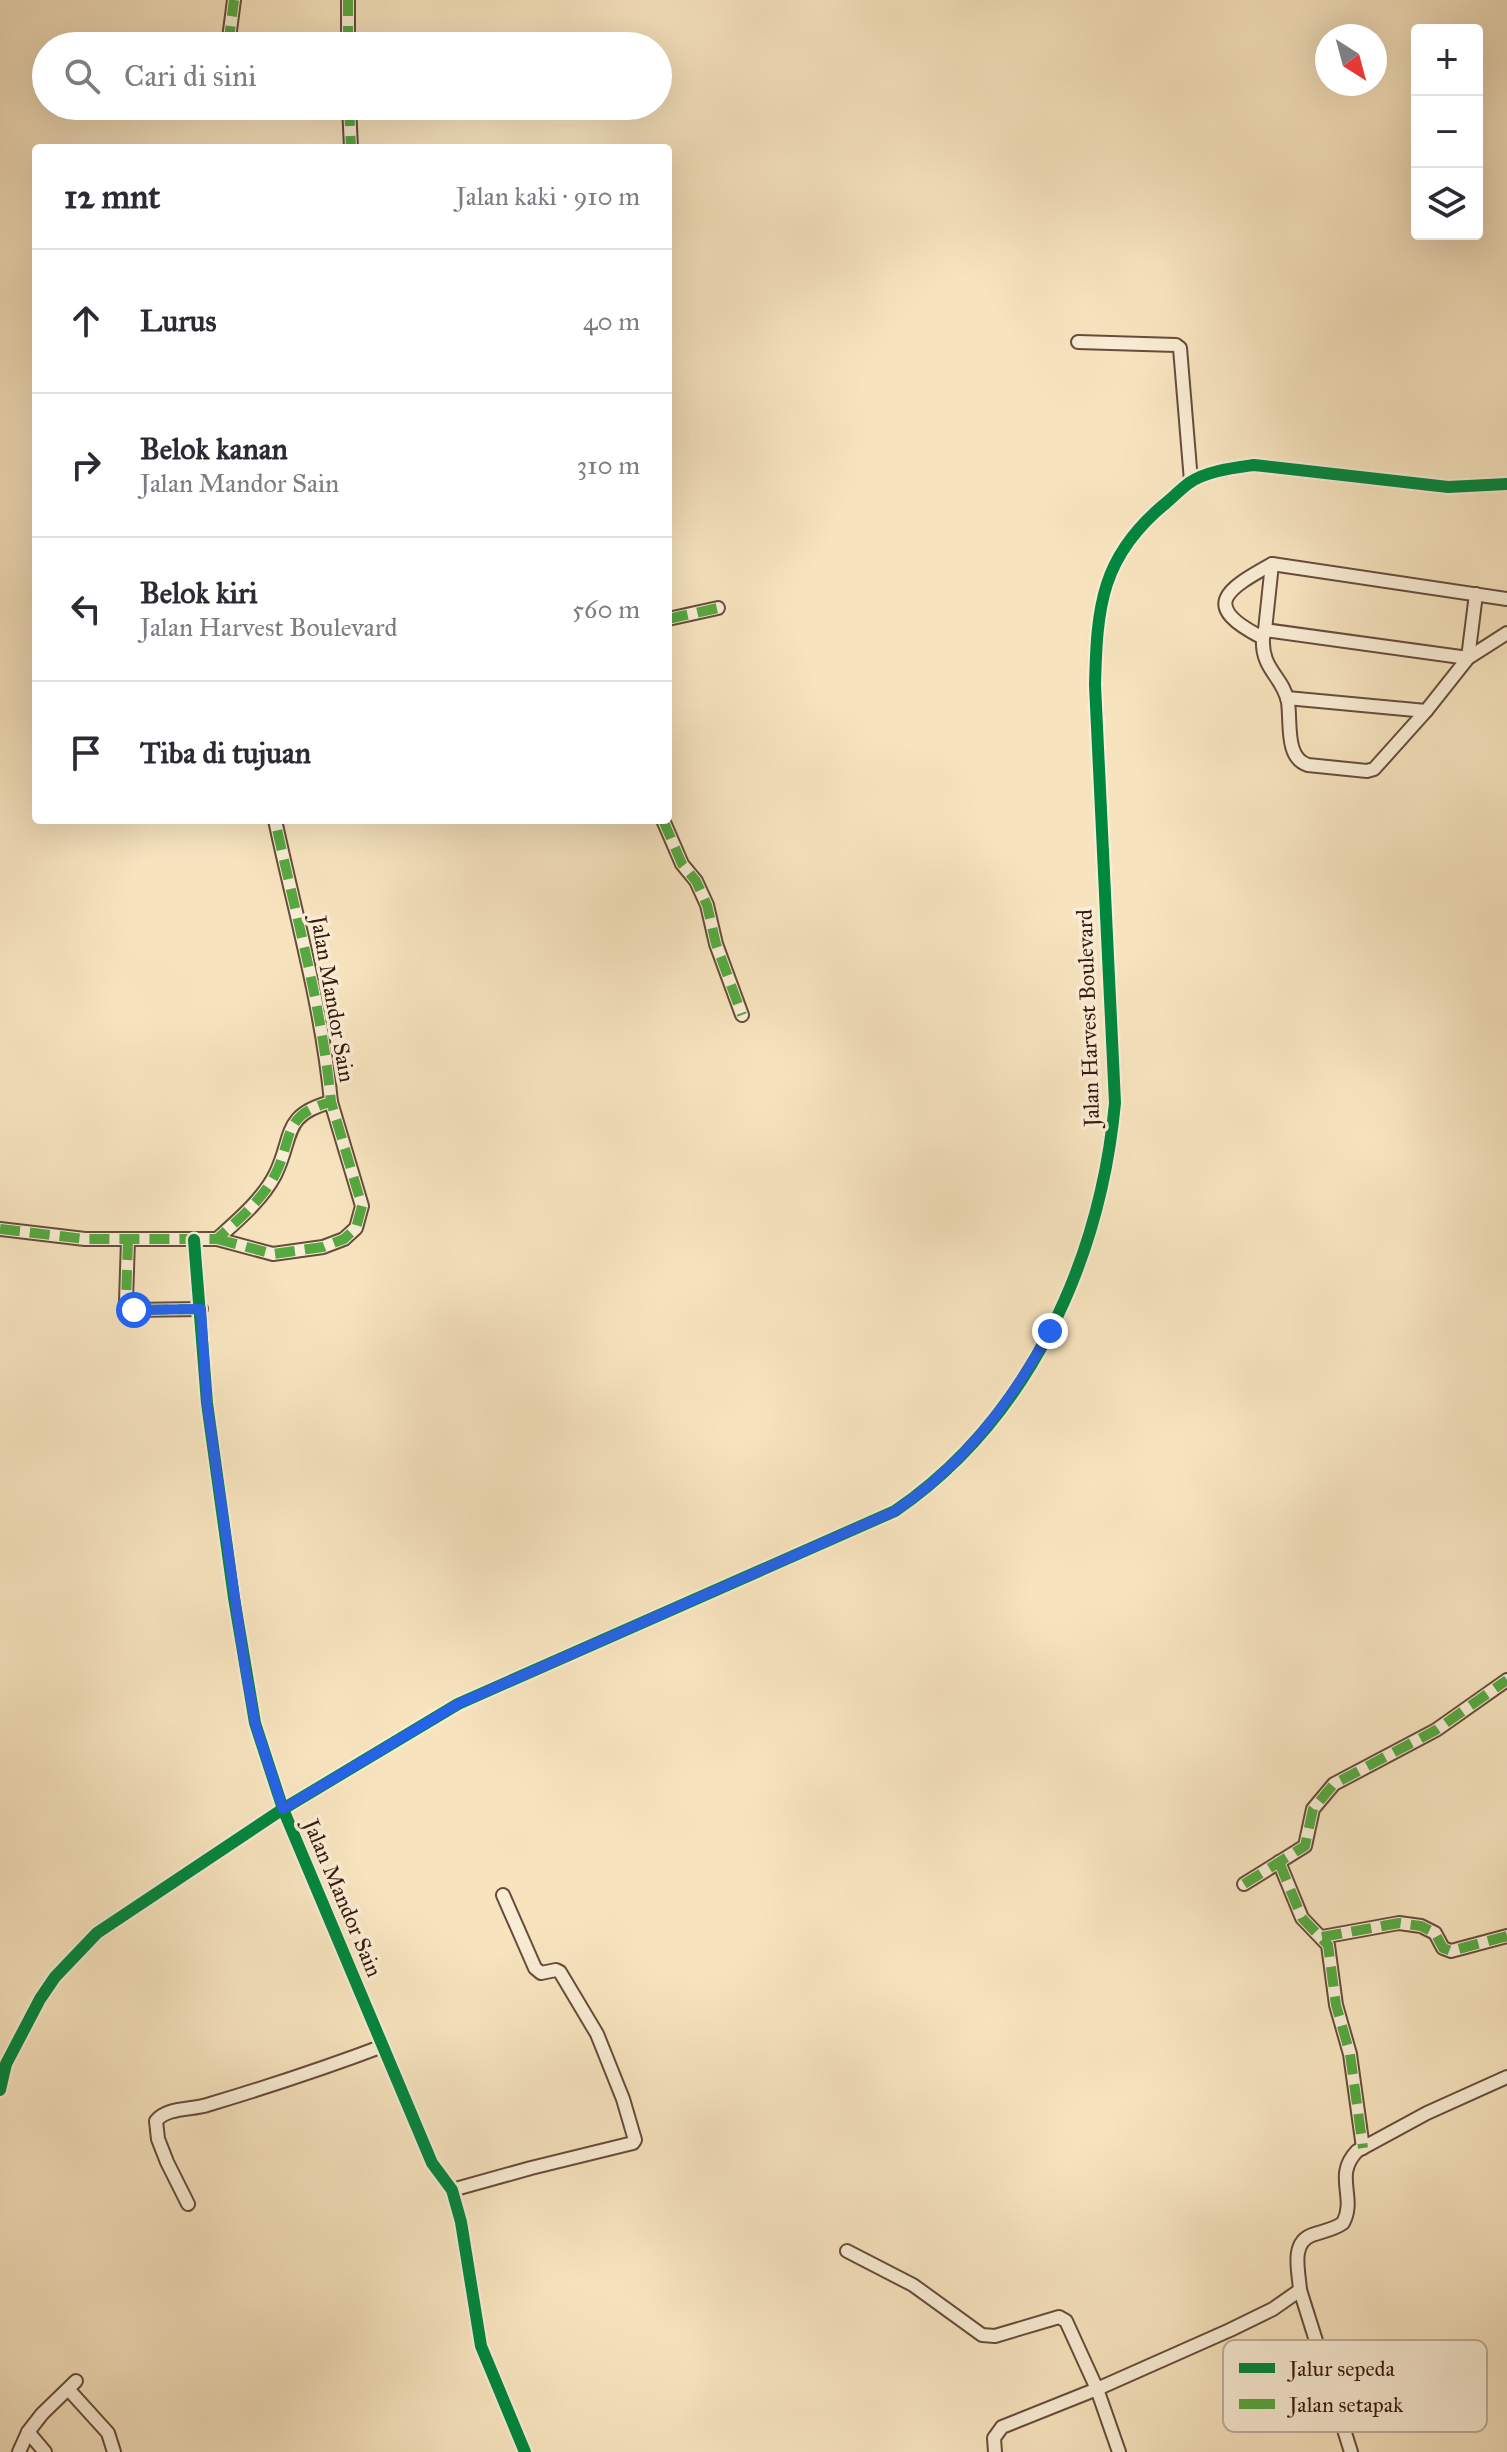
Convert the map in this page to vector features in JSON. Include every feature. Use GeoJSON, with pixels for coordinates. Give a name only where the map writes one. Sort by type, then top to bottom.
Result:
{"type":"FeatureCollection","features":[{"type":"Feature","properties":{"kind":"street"},"geometry":{"type":"LineString","coordinates":[[230,32],[234,0]]}},
{"type":"Feature","properties":{"kind":"street"},"geometry":{"type":"LineString","coordinates":[[348,0],[348,32]]}},
{"type":"Feature","properties":{"kind":"street"},"geometry":{"type":"LineString","coordinates":[[350,120],[351,144]]}},
{"type":"Feature","properties":{"kind":"street"},"geometry":{"type":"LineString","coordinates":[[1078,342],[1176,345],[1180,348],[1191,481]]}},
{"type":"Feature","properties":{"kind":"street","name":"Jalan Harvest Boulevard"},"geometry":{"type":"LineString","coordinates":[[0,2090],[6,2064],[40,1999],[55,1977],[97,1933],[283,1809],[458,1704],[895,1511],[948,1470],[1002,1409],[1028,1372],[1070,1287],[1100,1198],[1110,1154],[1115,1103],[1095,685],[1097,632],[1106,583],[1116,560],[1148,517],[1191,481],[1254,465],[1448,487],[1507,484]]}},
{"type":"Feature","properties":{"kind":"street"},"geometry":{"type":"LineString","coordinates":[[1272,564],[1264,660],[1287,698],[1293,754],[1308,765],[1367,771],[1380,764],[1468,658],[1506,633],[1507,625]]}},
{"type":"Feature","properties":{"kind":"street"},"geometry":{"type":"LineString","coordinates":[[1468,658],[1264,634],[1243,628],[1226,610],[1225,600],[1228,592],[1272,564],[1507,599]]}},
{"type":"Feature","properties":{"kind":"street"},"geometry":{"type":"LineString","coordinates":[[1468,658],[1476,594]]}},
{"type":"Feature","properties":{"kind":"street"},"geometry":{"type":"LineString","coordinates":[[672,618],[718,608]]}},
{"type":"Feature","properties":{"kind":"street"},"geometry":{"type":"LineString","coordinates":[[1287,698],[1426,711]]}},
{"type":"Feature","properties":{"kind":"street","name":"Jalan Mandor Sain"},"geometry":{"type":"LineString","coordinates":[[217,1239],[243,1216],[274,1176],[292,1125],[301,1113],[313,1106],[331,1102],[313,992],[276,824]]}},
{"type":"Feature","properties":{"kind":"street"},"geometry":{"type":"LineString","coordinates":[[665,824],[682,864],[696,881],[707,905],[716,944],[742,1015]]}},
{"type":"Feature","properties":{"kind":"street"},"geometry":{"type":"LineString","coordinates":[[0,1229],[85,1239],[217,1239],[273,1254],[323,1247],[344,1239],[356,1228],[362,1206],[331,1102]]}},
{"type":"Feature","properties":{"kind":"street"},"geometry":{"type":"LineString","coordinates":[[128,1240],[126,1301],[129,1310],[201,1309]]}},
{"type":"Feature","properties":{"kind":"street","name":"Jalan Mandor Sain"},"geometry":{"type":"LineString","coordinates":[[194,1240],[207,1403],[255,1723],[283,1809],[432,2163],[452,2190],[461,2222],[481,2346],[525,2452]]}},
{"type":"Feature","properties":{"kind":"street"},"geometry":{"type":"LineString","coordinates":[[1244,1884],[1305,1846],[1313,1809],[1334,1784],[1436,1730],[1507,1680]]}},
{"type":"Feature","properties":{"kind":"street"},"geometry":{"type":"LineString","coordinates":[[1279,1862],[1302,1918],[1310,1930],[1328,1945],[1336,2005],[1350,2054],[1363,2148]]}},
{"type":"Feature","properties":{"kind":"street"},"geometry":{"type":"LineString","coordinates":[[452,2190],[635,2140],[623,2099],[597,2034],[560,1972],[541,1973],[535,1968],[503,1895]]}},
{"type":"Feature","properties":{"kind":"street"},"geometry":{"type":"LineString","coordinates":[[1322,1937],[1407,1923],[1435,1933],[1443,1948],[1451,1951],[1507,1936]]}},
{"type":"Feature","properties":{"kind":"street"},"geometry":{"type":"LineString","coordinates":[[188,2204],[158,2139],[156,2121],[161,2116],[309,2074],[383,2046]]}},
{"type":"Feature","properties":{"kind":"street"},"geometry":{"type":"LineString","coordinates":[[1316,2340],[1300,2290],[1298,2253],[1300,2244],[1310,2236],[1332,2230],[1343,2223],[1348,2203],[1344,2175],[1349,2159],[1427,2113],[1507,2077]]}},
{"type":"Feature","properties":{"kind":"street"},"geometry":{"type":"LineString","coordinates":[[847,2251],[913,2285],[982,2335],[995,2336],[1059,2317],[1063,2319],[1069,2325],[1097,2389],[1119,2452]]}},
{"type":"Feature","properties":{"kind":"street"},"geometry":{"type":"LineString","coordinates":[[995,2452],[994,2438],[1002,2427],[1097,2389],[1273,2309],[1300,2290]]}},
{"type":"Feature","properties":{"kind":"street"},"geometry":{"type":"LineString","coordinates":[[19,2452],[28,2432],[42,2414],[73,2386],[108,2433],[114,2452]]}},
{"type":"Feature","properties":{"kind":"street"},"geometry":{"type":"LineString","coordinates":[[28,2432],[45,2452]]}},
{"type":"Feature","properties":{"kind":"street"},"geometry":{"type":"LineString","coordinates":[[1345,2432],[1351,2452]]}},
{"type":"Feature","properties":{"kind":"marked path"},"geometry":{"type":"LineString","coordinates":[[230,32],[234,0]]}},
{"type":"Feature","properties":{"kind":"marked path"},"geometry":{"type":"LineString","coordinates":[[348,0],[348,32]]}},
{"type":"Feature","properties":{"kind":"marked path"},"geometry":{"type":"LineString","coordinates":[[350,120],[351,144]]}},
{"type":"Feature","properties":{"kind":"marked path"},"geometry":{"type":"LineString","coordinates":[[672,618],[718,608]]}},
{"type":"Feature","properties":{"kind":"marked path"},"geometry":{"type":"LineString","coordinates":[[0,1229],[85,1239],[217,1239],[270,1184],[296,1121],[315,1107],[331,1102],[315,996],[276,824]]}},
{"type":"Feature","properties":{"kind":"marked path"},"geometry":{"type":"LineString","coordinates":[[665,824],[682,864],[696,881],[707,905],[716,944],[742,1015]]}},
{"type":"Feature","properties":{"kind":"marked path"},"geometry":{"type":"LineString","coordinates":[[217,1239],[273,1254],[323,1247],[344,1239],[356,1228],[362,1206],[331,1102]]}},
{"type":"Feature","properties":{"kind":"marked path"},"geometry":{"type":"LineString","coordinates":[[128,1240],[126,1301],[129,1310],[201,1309]]}},
{"type":"Feature","properties":{"kind":"marked path"},"geometry":{"type":"LineString","coordinates":[[1244,1884],[1305,1846],[1313,1809],[1334,1784],[1436,1730],[1507,1680]]}},
{"type":"Feature","properties":{"kind":"marked path"},"geometry":{"type":"LineString","coordinates":[[1279,1862],[1302,1918],[1328,1945],[1336,2005],[1350,2054],[1363,2148]]}},
{"type":"Feature","properties":{"kind":"marked path"},"geometry":{"type":"LineString","coordinates":[[1322,1937],[1399,1923],[1421,1926],[1435,1933],[1443,1948],[1451,1951],[1507,1936]]}},
{"type":"Feature","properties":{"kind":"cycle path"},"geometry":{"type":"LineString","coordinates":[[0,2090],[6,2064],[40,1999],[55,1977],[97,1933],[283,1809],[458,1704],[895,1511],[942,1474],[984,1431],[1020,1383],[1050,1332],[1074,1277],[1093,1220],[1107,1162],[1115,1103],[1095,685],[1101,607],[1115,563],[1144,523],[1189,483],[1229,469],[1254,465],[1448,487],[1507,484]]}},
{"type":"Feature","properties":{"kind":"cycle path"},"geometry":{"type":"LineString","coordinates":[[194,1240],[207,1403],[255,1723],[283,1809],[432,2163],[452,2190],[461,2222],[481,2346],[525,2452]]}},
{"type":"Feature","properties":{"kind":"route"},"geometry":{"type":"LineString","coordinates":[[134,1310],[201,1309],[207,1403],[244,1661],[255,1723],[283,1809],[458,1704],[895,1511],[923,1492],[976,1441],[1028,1372],[1050,1331]]}}]}
